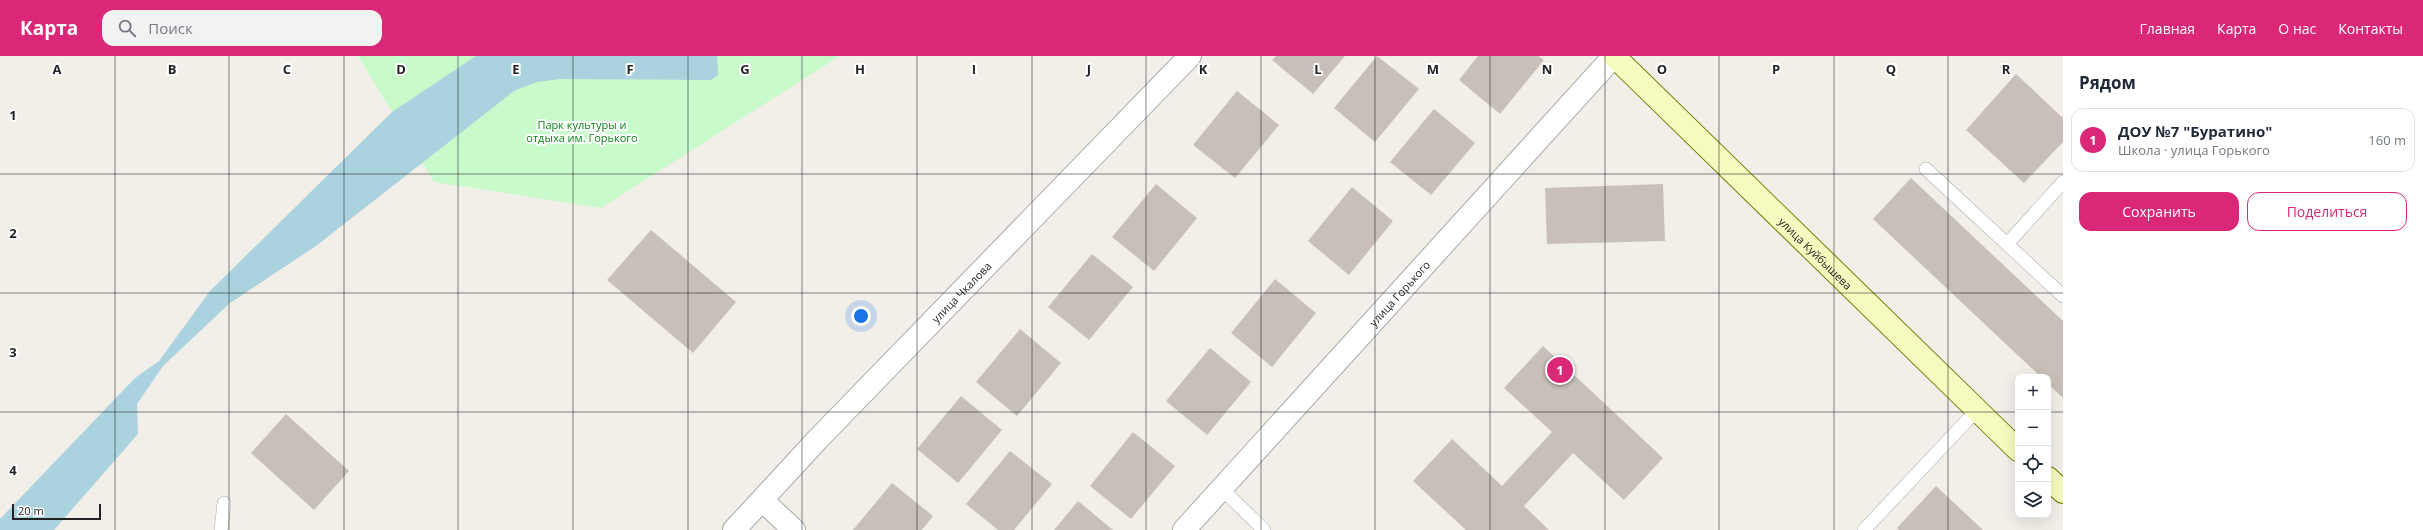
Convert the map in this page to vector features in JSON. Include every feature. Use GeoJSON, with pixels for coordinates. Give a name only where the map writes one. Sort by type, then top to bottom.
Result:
{"type":"FeatureCollection","features":[{"type":"Feature","properties":{"kind":"street","name":"улица Чкалова"},"geometry":{"type":"LineString","coordinates":[[734,530],[817,440],[1190,56]]}},
{"type":"Feature","properties":{"kind":"street","name":"улица Куйбышева"},"geometry":{"type":"LineString","coordinates":[[1614,56],[1976,411],[2015,447]]}},
{"type":"Feature","properties":{"kind":"street","name":"улица Горького"},"geometry":{"type":"LineString","coordinates":[[1184,530],[1614,56]]}},
{"type":"Feature","properties":{"kind":"street"},"geometry":{"type":"LineString","coordinates":[[2051,481],[2063,492]]}},
{"type":"Feature","properties":{"kind":"street"},"geometry":{"type":"LineString","coordinates":[[762,500],[794,530]]}},
{"type":"Feature","properties":{"kind":"lane"},"geometry":{"type":"LineString","coordinates":[[1926,168],[2063,296]]}},
{"type":"Feature","properties":{"kind":"lane"},"geometry":{"type":"LineString","coordinates":[[2007,244],[2063,182]]}},
{"type":"Feature","properties":{"kind":"lane"},"geometry":{"type":"LineString","coordinates":[[1864,530],[1976,411]]}},
{"type":"Feature","properties":{"kind":"lane"},"geometry":{"type":"LineString","coordinates":[[1222,489],[1264,530]]}},
{"type":"Feature","properties":{"kind":"lane"},"geometry":{"type":"LineString","coordinates":[[221,530],[224,503]]}},
{"type":"Feature","properties":{"kind":"green space","name":"Парк культуры и отдыха им. Горького"},"geometry":{"type":"Polygon","coordinates":[[[358,56],[840,56],[601,208],[434,182],[358,56]]]}},
{"type":"Feature","properties":{"kind":"water"},"geometry":{"type":"Polygon","coordinates":[[[476,56],[717,56],[718,75],[711,80],[561,79],[537,82],[514,91],[316,246],[230,303],[163,366],[137,404],[138,434],[54,530],[0,530],[0,519],[135,378],[159,361],[210,291],[392,112],[476,56]]]}},
{"type":"Feature","properties":{"kind":"building"},"geometry":{"type":"Polygon","coordinates":[[[1276,56],[1345,56],[1313,94],[1272,60],[1276,56]]]}},
{"type":"Feature","properties":{"kind":"building"},"geometry":{"type":"Polygon","coordinates":[[[1377,56],[1419,89],[1375,142],[1334,108],[1377,56]]]}},
{"type":"Feature","properties":{"kind":"building"},"geometry":{"type":"Polygon","coordinates":[[[1478,56],[1538,56],[1544,60],[1500,114],[1459,80],[1478,56]]]}},
{"type":"Feature","properties":{"kind":"building"},"geometry":{"type":"Polygon","coordinates":[[[2016,74],[2063,118],[2063,142],[2024,183],[1966,130],[2016,74]]]}},
{"type":"Feature","properties":{"kind":"building"},"geometry":{"type":"Polygon","coordinates":[[[1237,91],[1279,125],[1235,178],[1193,145],[1237,91]]]}},
{"type":"Feature","properties":{"kind":"building"},"geometry":{"type":"Polygon","coordinates":[[[1434,109],[1475,143],[1431,195],[1390,162],[1434,109]]]}},
{"type":"Feature","properties":{"kind":"building"},"geometry":{"type":"Polygon","coordinates":[[[1911,178],[2063,321],[2063,398],[2051,387],[2051,374],[2038,374],[1873,219],[1911,178]]]}},
{"type":"Feature","properties":{"kind":"building"},"geometry":{"type":"Polygon","coordinates":[[[1156,184],[1197,218],[1154,271],[1112,237],[1156,184]]]}},
{"type":"Feature","properties":{"kind":"building"},"geometry":{"type":"Polygon","coordinates":[[[1663,184],[1665,241],[1547,244],[1545,188],[1663,184]]]}},
{"type":"Feature","properties":{"kind":"building"},"geometry":{"type":"Polygon","coordinates":[[[1352,187],[1393,221],[1349,275],[1308,241],[1352,187]]]}},
{"type":"Feature","properties":{"kind":"building"},"geometry":{"type":"Polygon","coordinates":[[[651,230],[736,302],[693,353],[607,280],[651,230]]]}},
{"type":"Feature","properties":{"kind":"building"},"geometry":{"type":"Polygon","coordinates":[[[1092,254],[1133,287],[1089,340],[1048,307],[1092,254]]]}},
{"type":"Feature","properties":{"kind":"building"},"geometry":{"type":"Polygon","coordinates":[[[1275,279],[1316,313],[1272,367],[1231,333],[1275,279]]]}},
{"type":"Feature","properties":{"kind":"building"},"geometry":{"type":"Polygon","coordinates":[[[1020,329],[1061,363],[1017,416],[976,382],[1020,329]]]}},
{"type":"Feature","properties":{"kind":"building"},"geometry":{"type":"Polygon","coordinates":[[[1543,346],[1663,458],[1624,500],[1573,453],[1524,506],[1549,530],[1466,530],[1413,481],[1452,439],[1502,486],[1552,432],[1504,388],[1543,346]]]}},
{"type":"Feature","properties":{"kind":"building"},"geometry":{"type":"Polygon","coordinates":[[[1210,348],[1251,382],[1207,435],[1166,401],[1210,348]]]}},
{"type":"Feature","properties":{"kind":"building"},"geometry":{"type":"Polygon","coordinates":[[[961,396],[1002,430],[958,483],[917,449],[961,396]]]}},
{"type":"Feature","properties":{"kind":"building"},"geometry":{"type":"Polygon","coordinates":[[[286,414],[349,471],[314,510],[251,453],[286,414]]]}},
{"type":"Feature","properties":{"kind":"building"},"geometry":{"type":"Polygon","coordinates":[[[1133,432],[1175,466],[1131,519],[1090,486],[1133,432]]]}},
{"type":"Feature","properties":{"kind":"building"},"geometry":{"type":"Polygon","coordinates":[[[1010,451],[1052,484],[1014,530],[998,530],[966,504],[1010,451]]]}},
{"type":"Feature","properties":{"kind":"building"},"geometry":{"type":"Polygon","coordinates":[[[892,483],[933,516],[922,530],[853,530],[892,483]]]}},
{"type":"Feature","properties":{"kind":"building"},"geometry":{"type":"Polygon","coordinates":[[[1936,486],[1983,530],[1899,530],[1897,528],[1936,486]]]}},
{"type":"Feature","properties":{"kind":"building"},"geometry":{"type":"Polygon","coordinates":[[[1078,501],[1113,530],[1054,530],[1078,501]]]}},
{"type":"Feature","properties":{"kind":"place","name":"ДОУ №7 \"Буратино\""},"geometry":{"type":"Point","coordinates":[1560,370]}}]}
